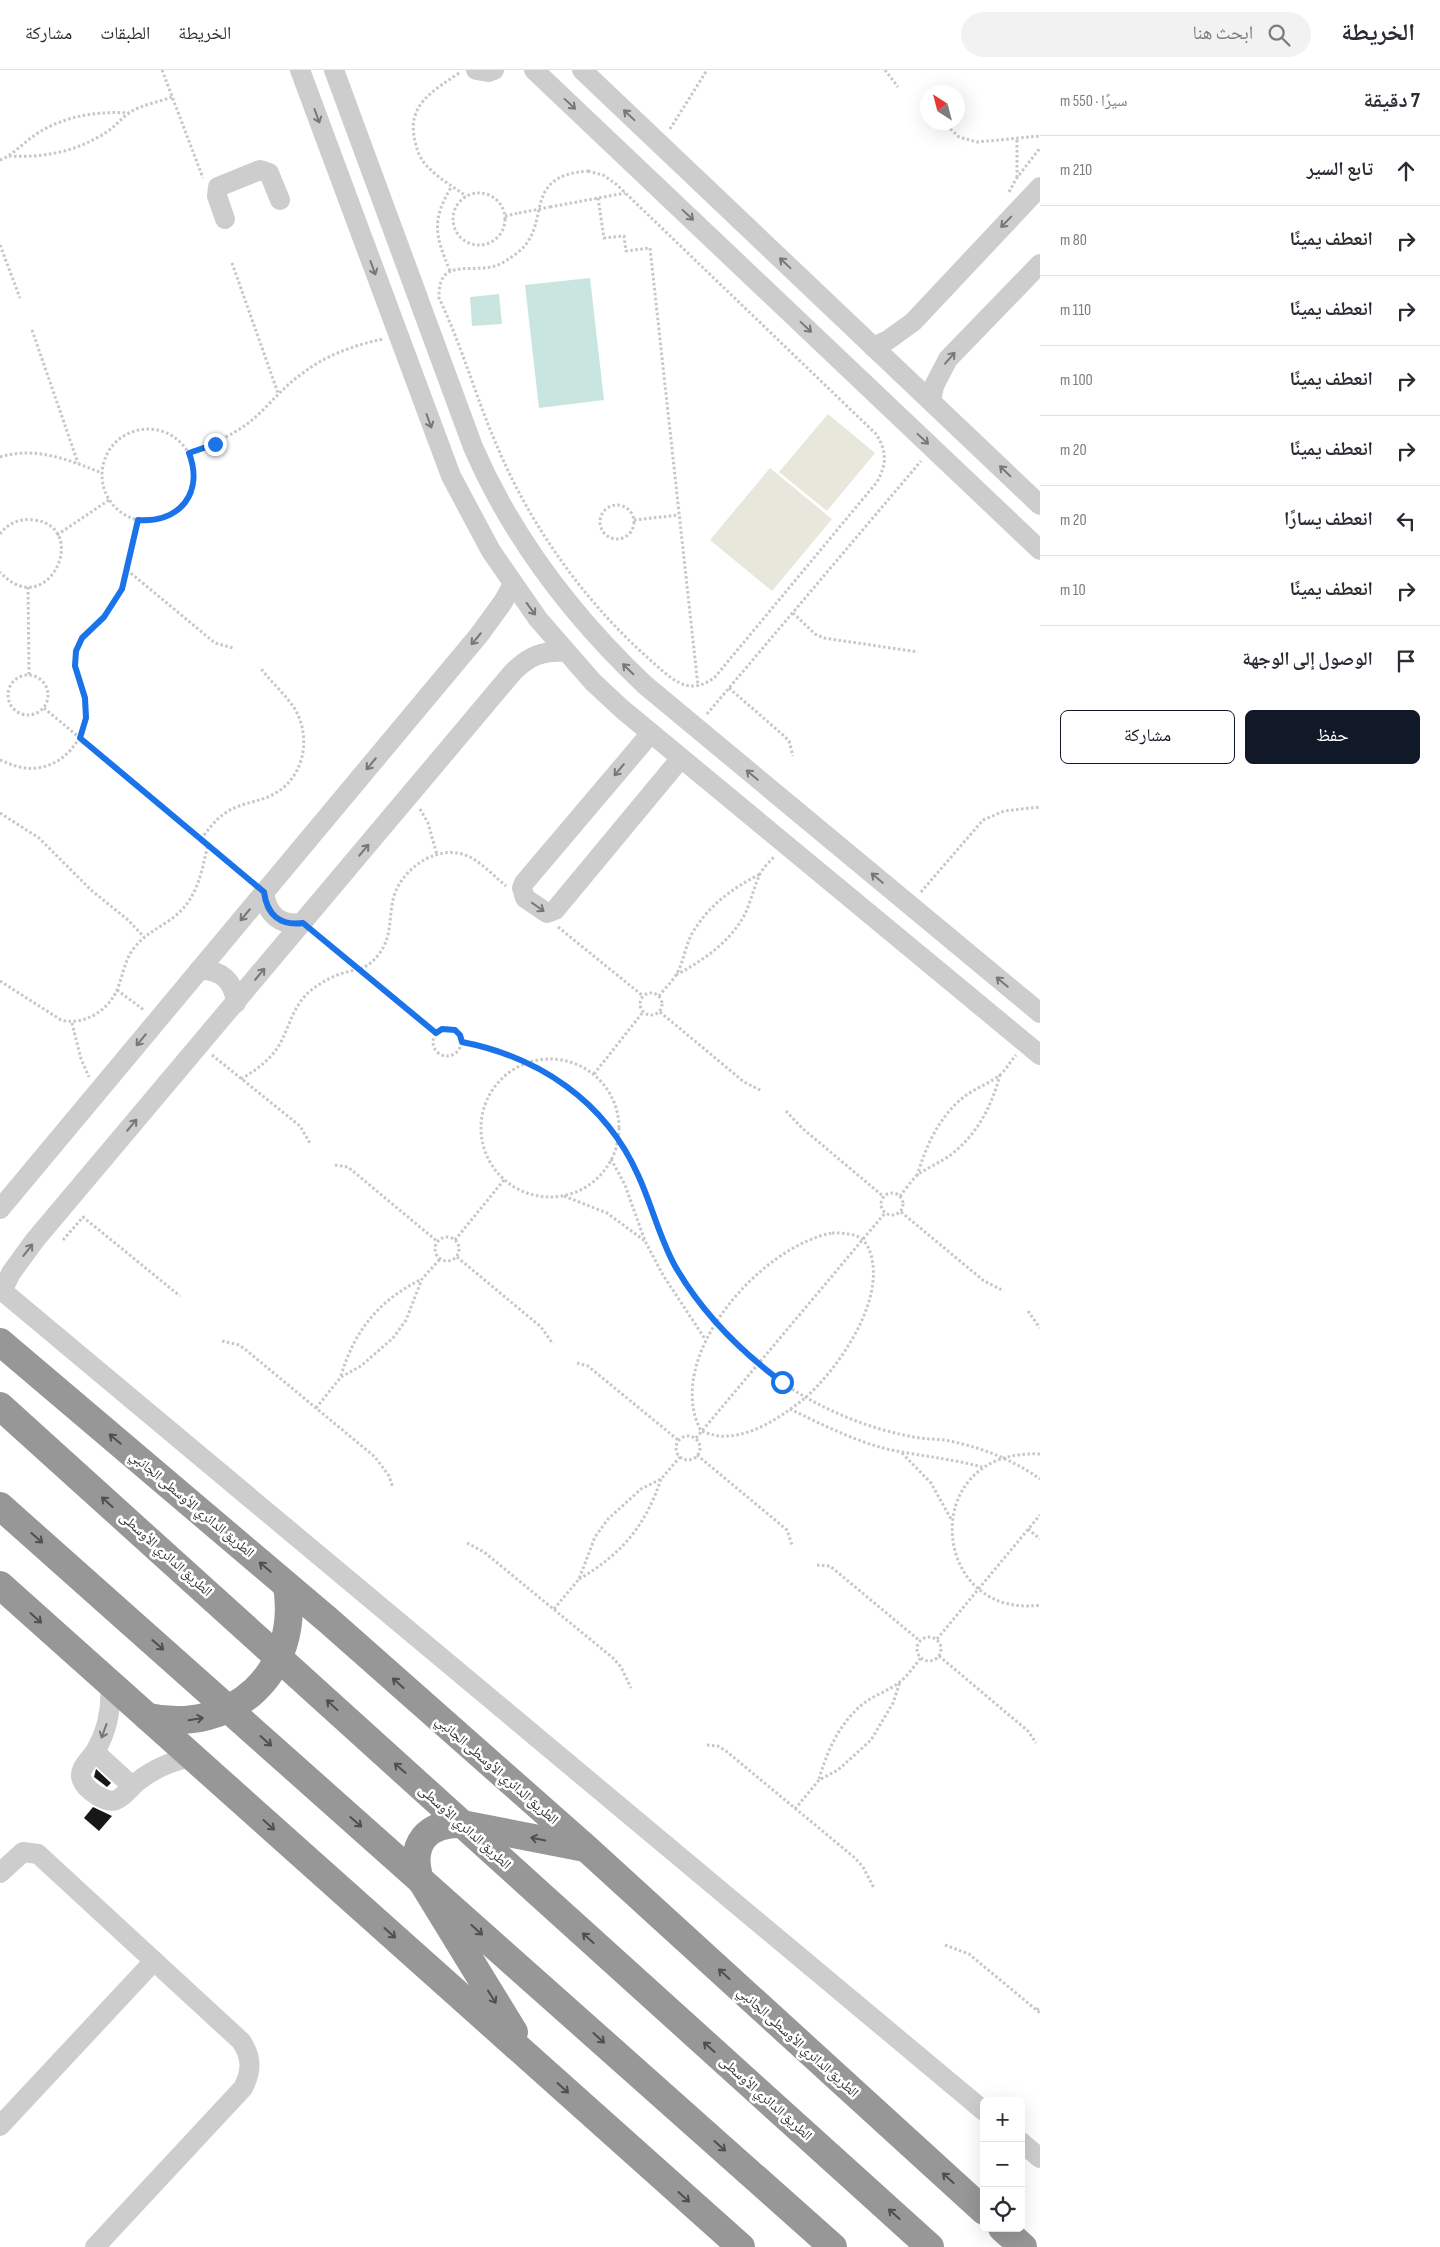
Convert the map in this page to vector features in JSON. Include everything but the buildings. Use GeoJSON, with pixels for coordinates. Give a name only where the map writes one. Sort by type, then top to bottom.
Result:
{"type":"FeatureCollection","features":[{"type":"Feature","properties":{"kind":"highway","name":"الطريق الدائري الأوسطى الجانبي"},"geometry":{"type":"LineString","coordinates":[[0,1342],[287,1586],[586,1848],[980,2207]]}},
{"type":"Feature","properties":{"kind":"highway","name":"الطريق الدائري الأوسطى"},"geometry":{"type":"LineString","coordinates":[[0,1406],[280,1656],[462,1824],[930,2247]]}},
{"type":"Feature","properties":{"kind":"highway"},"geometry":{"type":"LineString","coordinates":[[0,1506],[230,1708],[833,2247]]}},
{"type":"Feature","properties":{"kind":"highway"},"geometry":{"type":"LineString","coordinates":[[0,1585],[740,2247]]}},
{"type":"Feature","properties":{"kind":"highway"},"geometry":{"type":"LineString","coordinates":[[148,1717],[169,1721],[190,1721],[230,1708],[254,1692],[264,1681],[280,1656],[289,1621],[287,1586]]}},
{"type":"Feature","properties":{"kind":"highway"},"geometry":{"type":"LineString","coordinates":[[531,2060],[419,1877],[415,1861],[419,1845],[430,1832],[445,1824],[462,1824],[586,1848]]}},
{"type":"Feature","properties":{"kind":"highway"},"geometry":{"type":"LineString","coordinates":[[1006,2232],[1023,2247]]}},
{"type":"Feature","properties":{"kind":"street"},"geometry":{"type":"LineString","coordinates":[[300,70],[451,476],[471,516],[513,584],[566,652],[600,689],[1033,1049]]}},
{"type":"Feature","properties":{"kind":"street"},"geometry":{"type":"LineString","coordinates":[[334,70],[473,447],[500,502],[538,565],[590,631],[645,685],[1040,1013]]}},
{"type":"Feature","properties":{"kind":"street"},"geometry":{"type":"LineString","coordinates":[[476,70],[488,72],[494,70]]}},
{"type":"Feature","properties":{"kind":"street"},"geometry":{"type":"LineString","coordinates":[[534,70],[1040,550]]}},
{"type":"Feature","properties":{"kind":"street"},"geometry":{"type":"LineString","coordinates":[[582,70],[1040,505]]}},
{"type":"Feature","properties":{"kind":"street"},"geometry":{"type":"LineString","coordinates":[[636,166],[658,142]]}},
{"type":"Feature","properties":{"kind":"street"},"geometry":{"type":"LineString","coordinates":[[225,219],[216,191],[223,184],[264,170],[271,177],[280,200]]}},
{"type":"Feature","properties":{"kind":"street"},"geometry":{"type":"LineString","coordinates":[[873,347],[888,340],[913,322],[1040,187]]}},
{"type":"Feature","properties":{"kind":"street"},"geometry":{"type":"LineString","coordinates":[[931,401],[936,379],[948,359],[1040,264]]}},
{"type":"Feature","properties":{"kind":"street"},"geometry":{"type":"LineString","coordinates":[[0,1209],[479,635],[500,608],[513,584]]}},
{"type":"Feature","properties":{"kind":"street"},"geometry":{"type":"LineString","coordinates":[[566,652],[551,651],[536,654],[523,662],[31,1245],[1,1290],[980,2108]]}},
{"type":"Feature","properties":{"kind":"street"},"geometry":{"type":"LineString","coordinates":[[651,733],[524,883],[522,893],[546,913],[555,910],[681,758]]}},
{"type":"Feature","properties":{"kind":"street"},"geometry":{"type":"LineString","coordinates":[[264,892],[265,903],[271,914],[280,921],[291,924],[303,923]]}},
{"type":"Feature","properties":{"kind":"street"},"geometry":{"type":"LineString","coordinates":[[198,970],[210,970],[221,974],[230,982],[235,992],[236,1003]]}},
{"type":"Feature","properties":{"kind":"street"},"geometry":{"type":"LineString","coordinates":[[110,1683],[108,1719],[95,1752],[82,1769],[81,1777],[84,1784],[109,1801],[120,1798],[132,1786],[160,1767],[192,1757]]}},
{"type":"Feature","properties":{"kind":"street"},"geometry":{"type":"LineString","coordinates":[[95,1752],[132,1786]]}},
{"type":"Feature","properties":{"kind":"street"},"geometry":{"type":"LineString","coordinates":[[0,1873],[18,1854],[28,1851],[38,1854],[241,2041],[250,2059],[248,2079],[236,2096],[95,2247]]}},
{"type":"Feature","properties":{"kind":"street"},"geometry":{"type":"LineString","coordinates":[[0,2126],[154,1961]]}},
{"type":"Feature","properties":{"kind":"street"},"geometry":{"type":"LineString","coordinates":[[1025,2145],[1040,2158]]}},
{"type":"Feature","properties":{"kind":"path"},"geometry":{"type":"LineString","coordinates":[[162,70],[199,171],[216,191]]}},
{"type":"Feature","properties":{"kind":"path"},"geometry":{"type":"LineString","coordinates":[[464,70],[423,101],[414,114],[412,132],[417,151],[428,168],[466,196]]}},
{"type":"Feature","properties":{"kind":"path"},"geometry":{"type":"LineString","coordinates":[[658,142],[677,119],[707,70]]}},
{"type":"Feature","properties":{"kind":"path"},"geometry":{"type":"LineString","coordinates":[[885,70],[898,87]]}},
{"type":"Feature","properties":{"kind":"path"},"geometry":{"type":"LineString","coordinates":[[0,160],[9,156],[38,133],[73,117],[101,112],[129,113],[172,97]]}},
{"type":"Feature","properties":{"kind":"path"},"geometry":{"type":"LineString","coordinates":[[9,156],[38,156],[74,149],[113,128],[129,113]]}},
{"type":"Feature","properties":{"kind":"path"},"geometry":{"type":"LineString","coordinates":[[952,130],[959,137],[977,142],[1017,140],[1040,136]]}},
{"type":"Feature","properties":{"kind":"path"},"geometry":{"type":"LineString","coordinates":[[1017,140],[1017,178]]}},
{"type":"Feature","properties":{"kind":"path"},"geometry":{"type":"LineString","coordinates":[[588,171],[603,175],[626,193],[876,434],[883,445],[885,458],[883,470],[876,482],[715,677],[698,686],[678,683],[639,649],[604,614],[573,576],[545,535],[520,492],[498,448],[439,298],[442,278],[450,271],[462,267],[475,269],[492,267],[508,261],[521,250],[531,236],[537,220],[538,203],[546,189],[558,179],[572,172],[588,171]]}},
{"type":"Feature","properties":{"kind":"path"},"geometry":{"type":"LineString","coordinates":[[450,271],[440,247],[436,227],[440,205],[452,186]]}},
{"type":"Feature","properties":{"kind":"path"},"geometry":{"type":"LineString","coordinates":[[474,193],[491,195],[502,208],[504,216],[501,232],[488,243],[470,243],[457,233],[454,225],[455,208],[466,196],[474,193]]}},
{"type":"Feature","properties":{"kind":"path"},"geometry":{"type":"LineString","coordinates":[[504,216],[626,193]]}},
{"type":"Feature","properties":{"kind":"path"},"geometry":{"type":"LineString","coordinates":[[598,198],[604,238],[624,236],[626,251],[650,248],[698,686]]}},
{"type":"Feature","properties":{"kind":"path"},"geometry":{"type":"LineString","coordinates":[[0,245],[20,298]]}},
{"type":"Feature","properties":{"kind":"path"},"geometry":{"type":"LineString","coordinates":[[232,263],[278,393]]}},
{"type":"Feature","properties":{"kind":"path"},"geometry":{"type":"LineString","coordinates":[[32,330],[78,463]]}},
{"type":"Feature","properties":{"kind":"path"},"geometry":{"type":"LineString","coordinates":[[189,453],[215,444],[239,430],[261,412],[278,393],[304,372],[333,355],[365,343],[398,336]]}},
{"type":"Feature","properties":{"kind":"path"},"geometry":{"type":"LineString","coordinates":[[158,430],[170,434],[181,442],[189,453],[194,465],[192,491],[176,512],[164,518],[151,521],[138,520],[127,516],[109,500],[102,473],[105,460],[111,448],[120,439],[138,431],[158,430]]}},
{"type":"Feature","properties":{"kind":"path"},"geometry":{"type":"LineString","coordinates":[[696,728],[932,447]]}},
{"type":"Feature","properties":{"kind":"path"},"geometry":{"type":"LineString","coordinates":[[0,457],[32,452],[55,456],[102,473]]}},
{"type":"Feature","properties":{"kind":"path"},"geometry":{"type":"LineString","coordinates":[[57,535],[109,500]]}},
{"type":"Feature","properties":{"kind":"path"},"geometry":{"type":"LineString","coordinates":[[612,506],[626,508],[634,520],[630,534],[617,540],[604,534],[600,528],[601,514],[612,506]]}},
{"type":"Feature","properties":{"kind":"path"},"geometry":{"type":"LineString","coordinates":[[634,520],[679,514]]}},
{"type":"Feature","properties":{"kind":"path"},"geometry":{"type":"LineString","coordinates":[[0,534],[4,528],[14,521],[32,519],[49,526],[57,535],[61,546],[61,558],[58,569],[45,581],[28,587],[17,585],[6,579],[0,572]]}},
{"type":"Feature","properties":{"kind":"path"},"geometry":{"type":"LineString","coordinates":[[0,760],[17,767],[36,768],[54,763],[69,752],[80,738],[86,718],[85,698],[75,666],[76,651],[82,638],[104,617],[122,589],[138,520]]}},
{"type":"Feature","properties":{"kind":"path"},"geometry":{"type":"LineString","coordinates":[[0,524],[4,528]]}},
{"type":"Feature","properties":{"kind":"path"},"geometry":{"type":"LineString","coordinates":[[127,570],[216,643],[233,648]]}},
{"type":"Feature","properties":{"kind":"path"},"geometry":{"type":"LineString","coordinates":[[28,587],[29,675]]}},
{"type":"Feature","properties":{"kind":"path"},"geometry":{"type":"LineString","coordinates":[[792,613],[820,637],[918,652]]}},
{"type":"Feature","properties":{"kind":"path"},"geometry":{"type":"LineString","coordinates":[[200,839],[224,814],[239,805],[272,796],[286,786],[296,773],[302,757],[304,741],[302,725],[295,709],[260,667]]}},
{"type":"Feature","properties":{"kind":"path"},"geometry":{"type":"LineString","coordinates":[[29,675],[43,680],[47,686],[48,701],[44,708],[39,713],[24,715],[17,712],[9,700],[10,685],[15,680],[29,675]]}},
{"type":"Feature","properties":{"kind":"path"},"geometry":{"type":"LineString","coordinates":[[729,688],[789,741],[793,756]]}},
{"type":"Feature","properties":{"kind":"path"},"geometry":{"type":"LineString","coordinates":[[44,708],[264,892]]}},
{"type":"Feature","properties":{"kind":"path"},"geometry":{"type":"LineString","coordinates":[[409,796],[428,823],[437,855]]}},
{"type":"Feature","properties":{"kind":"path"},"geometry":{"type":"LineString","coordinates":[[910,906],[983,820],[1004,811],[1040,807]]}},
{"type":"Feature","properties":{"kind":"path"},"geometry":{"type":"LineString","coordinates":[[0,813],[39,838],[91,890],[128,920],[144,937]]}},
{"type":"Feature","properties":{"kind":"path"},"geometry":{"type":"LineString","coordinates":[[0,980],[13,987],[51,1015],[72,1023],[99,1012],[117,990],[126,961],[144,937],[179,914],[189,903],[196,890],[208,844]]}},
{"type":"Feature","properties":{"kind":"path"},"geometry":{"type":"LineString","coordinates":[[241,1079],[257,1070],[270,1057],[281,1042],[297,1008],[308,993],[324,981],[342,973],[361,970],[374,961],[384,948],[390,933],[394,896],[404,878],[418,863],[437,855],[453,853],[468,856],[482,865],[510,890],[522,893]]}},
{"type":"Feature","properties":{"kind":"path"},"geometry":{"type":"LineString","coordinates":[[659,996],[676,975],[693,932],[706,914],[728,893],[760,874],[744,916],[731,934],[709,955],[676,975]]}},
{"type":"Feature","properties":{"kind":"path"},"geometry":{"type":"LineString","coordinates":[[546,913],[566,934],[643,996]]}},
{"type":"Feature","properties":{"kind":"path"},"geometry":{"type":"LineString","coordinates":[[303,923],[436,1033]]}},
{"type":"Feature","properties":{"kind":"path"},"geometry":{"type":"LineString","coordinates":[[117,990],[144,1010],[154,1023]]}},
{"type":"Feature","properties":{"kind":"path"},"geometry":{"type":"LineString","coordinates":[[643,996],[651,993],[659,996],[662,1004],[660,1012]]}},
{"type":"Feature","properties":{"kind":"path"},"geometry":{"type":"LineString","coordinates":[[643,996],[640,1007],[643,1012],[652,1015],[660,1012]]}},
{"type":"Feature","properties":{"kind":"path"},"geometry":{"type":"LineString","coordinates":[[594,1074],[643,1012]]}},
{"type":"Feature","properties":{"kind":"path"},"geometry":{"type":"LineString","coordinates":[[660,1012],[744,1082],[762,1091]]}},
{"type":"Feature","properties":{"kind":"path"},"geometry":{"type":"LineString","coordinates":[[72,1023],[81,1059],[98,1092]]}},
{"type":"Feature","properties":{"kind":"path"},"geometry":{"type":"LineString","coordinates":[[442,1029],[455,1030],[460,1035],[462,1042],[460,1049],[454,1054],[447,1056],[439,1054],[434,1048],[433,1040],[436,1033],[442,1029]]}},
{"type":"Feature","properties":{"kind":"path"},"geometry":{"type":"LineString","coordinates":[[462,1042],[484,1046],[529,1062],[578,1094],[600,1115],[618,1138],[640,1177],[659,1233],[675,1265],[694,1295],[716,1324],[758,1364],[806,1397],[840,1415],[876,1428],[914,1437],[945,1440],[1002,1457],[1040,1479]]}},
{"type":"Feature","properties":{"kind":"path"},"geometry":{"type":"LineString","coordinates":[[200,1045],[300,1126],[311,1145]]}},
{"type":"Feature","properties":{"kind":"path"},"geometry":{"type":"LineString","coordinates":[[900,1196],[917,1176],[930,1140],[946,1115],[962,1098],[1000,1074],[1033,1049]]}},
{"type":"Feature","properties":{"kind":"path"},"geometry":{"type":"LineString","coordinates":[[564,1195],[591,1183],[603,1172],[611,1159],[618,1138],[619,1120],[614,1103],[606,1087],[594,1074],[579,1065],[563,1060],[546,1059],[529,1062],[510,1071],[495,1086],[485,1104],[481,1124],[483,1145],[491,1164],[504,1180],[522,1191],[536,1194],[564,1195],[607,1213],[645,1241]]}},
{"type":"Feature","properties":{"kind":"path"},"geometry":{"type":"LineString","coordinates":[[917,1176],[937,1165],[971,1135],[991,1103],[1000,1074]]}},
{"type":"Feature","properties":{"kind":"path"},"geometry":{"type":"LineString","coordinates":[[786,1111],[802,1128],[884,1197]]}},
{"type":"Feature","properties":{"kind":"path"},"geometry":{"type":"LineString","coordinates":[[611,1159],[625,1185],[645,1241],[677,1299],[705,1340]]}},
{"type":"Feature","properties":{"kind":"path"},"geometry":{"type":"LineString","coordinates":[[335,1165],[348,1167],[438,1242]]}},
{"type":"Feature","properties":{"kind":"path"},"geometry":{"type":"LineString","coordinates":[[455,1240],[504,1180]]}},
{"type":"Feature","properties":{"kind":"path"},"geometry":{"type":"LineString","coordinates":[[892,1193],[900,1196],[903,1204],[900,1212],[893,1215],[885,1213],[881,1202],[884,1197],[892,1193]]}},
{"type":"Feature","properties":{"kind":"path"},"geometry":{"type":"LineString","coordinates":[[900,1212],[984,1281],[1004,1291]]}},
{"type":"Feature","properties":{"kind":"path"},"geometry":{"type":"LineString","coordinates":[[696,1438],[885,1213]]}},
{"type":"Feature","properties":{"kind":"path"},"geometry":{"type":"LineString","coordinates":[[63,1240],[83,1216],[180,1296]]}},
{"type":"Feature","properties":{"kind":"path"},"geometry":{"type":"LineString","coordinates":[[832,1233],[848,1234],[862,1240],[871,1252],[874,1284],[870,1299],[858,1326],[844,1352],[826,1376],[806,1397],[790,1409],[757,1428],[739,1435],[726,1436],[701,1431],[693,1409],[692,1391],[695,1368],[705,1340],[754,1278],[777,1258],[802,1242],[832,1233]]}},
{"type":"Feature","properties":{"kind":"path"},"geometry":{"type":"LineString","coordinates":[[449,1237],[455,1240],[459,1245],[457,1257],[452,1261],[440,1259],[435,1251],[438,1242],[449,1237]]}},
{"type":"Feature","properties":{"kind":"path"},"geometry":{"type":"LineString","coordinates":[[457,1257],[541,1327],[553,1344]]}},
{"type":"Feature","properties":{"kind":"path"},"geometry":{"type":"LineString","coordinates":[[341,1377],[366,1362],[393,1338],[409,1313],[422,1279],[440,1259]]}},
{"type":"Feature","properties":{"kind":"path"},"geometry":{"type":"LineString","coordinates":[[316,1408],[341,1377],[356,1336],[369,1318],[384,1302],[402,1289],[422,1279]]}},
{"type":"Feature","properties":{"kind":"path"},"geometry":{"type":"LineString","coordinates":[[1028,1311],[1040,1328]]}},
{"type":"Feature","properties":{"kind":"path"},"geometry":{"type":"LineString","coordinates":[[222,1341],[246,1350],[375,1457],[389,1476],[393,1488]]}},
{"type":"Feature","properties":{"kind":"path"},"geometry":{"type":"LineString","coordinates":[[577,1363],[588,1366],[678,1440]]}},
{"type":"Feature","properties":{"kind":"path"},"geometry":{"type":"LineString","coordinates":[[790,1409],[826,1426],[901,1452],[956,1460],[983,1467]]}},
{"type":"Feature","properties":{"kind":"path"},"geometry":{"type":"LineString","coordinates":[[680,1457],[676,1449],[678,1440],[684,1436],[696,1438]]}},
{"type":"Feature","properties":{"kind":"path"},"geometry":{"type":"LineString","coordinates":[[680,1457],[692,1459],[697,1456],[700,1450],[696,1438]]}},
{"type":"Feature","properties":{"kind":"path"},"geometry":{"type":"LineString","coordinates":[[901,1452],[931,1483],[952,1520]]}},
{"type":"Feature","properties":{"kind":"path"},"geometry":{"type":"LineString","coordinates":[[1040,1454],[1022,1453],[1002,1457],[983,1467],[968,1482],[961,1494],[952,1520],[952,1539],[956,1558],[965,1575],[979,1589],[994,1599],[1011,1605],[1040,1605]]}},
{"type":"Feature","properties":{"kind":"path"},"geometry":{"type":"LineString","coordinates":[[697,1456],[787,1530],[792,1545]]}},
{"type":"Feature","properties":{"kind":"path"},"geometry":{"type":"LineString","coordinates":[[554,1609],[579,1579],[616,1554],[632,1538],[648,1513],[661,1479],[680,1457]]}},
{"type":"Feature","properties":{"kind":"path"},"geometry":{"type":"LineString","coordinates":[[579,1579],[595,1537],[608,1519],[641,1489],[661,1479]]}},
{"type":"Feature","properties":{"kind":"path"},"geometry":{"type":"LineString","coordinates":[[937,1639],[1040,1515]]}},
{"type":"Feature","properties":{"kind":"path"},"geometry":{"type":"LineString","coordinates":[[1028,1529],[1040,1539]]}},
{"type":"Feature","properties":{"kind":"path"},"geometry":{"type":"LineString","coordinates":[[467,1542],[484,1552],[613,1658],[621,1667],[631,1688]]}},
{"type":"Feature","properties":{"kind":"path"},"geometry":{"type":"LineString","coordinates":[[816,1565],[830,1566],[920,1641]]}},
{"type":"Feature","properties":{"kind":"path"},"geometry":{"type":"LineString","coordinates":[[925,1637],[937,1639],[941,1650],[939,1656],[934,1660],[922,1658],[917,1650],[920,1641],[925,1637]]}},
{"type":"Feature","properties":{"kind":"path"},"geometry":{"type":"LineString","coordinates":[[939,1656],[1028,1731],[1036,1743]]}},
{"type":"Feature","properties":{"kind":"path"},"geometry":{"type":"LineString","coordinates":[[819,1780],[825,1758],[834,1738],[847,1720],[862,1704],[900,1682],[922,1658]]}},
{"type":"Feature","properties":{"kind":"path"},"geometry":{"type":"LineString","coordinates":[[795,1808],[819,1780],[838,1770],[871,1740],[894,1703],[900,1682]]}},
{"type":"Feature","properties":{"kind":"path"},"geometry":{"type":"LineString","coordinates":[[707,1744],[718,1746],[726,1752],[855,1858],[863,1867],[874,1888]]}},
{"type":"Feature","properties":{"kind":"path"},"geometry":{"type":"LineString","coordinates":[[944,1945],[969,1954],[1038,2012],[1040,2006]]}},
{"type":"Feature","properties":{"kind":"shaded area"},"geometry":{"type":"Polygon","coordinates":[[[590,278],[604,400],[539,408],[525,285],[590,278]]]}},
{"type":"Feature","properties":{"kind":"shaded area"},"geometry":{"type":"Polygon","coordinates":[[[499,294],[502,324],[472,326],[470,297],[499,294]]]}},
{"type":"Feature","properties":{"kind":"shaded area"},"geometry":{"type":"Polygon","coordinates":[[[828,414],[875,453],[827,511],[779,472],[828,414]]]}},
{"type":"Feature","properties":{"kind":"shaded area"},"geometry":{"type":"Polygon","coordinates":[[[770,468],[832,519],[772,591],[710,540],[770,468]]]}},
{"type":"Feature","properties":{"kind":"route"},"geometry":{"type":"LineString","coordinates":[[215,444],[189,453],[194,465],[192,491],[176,512],[164,518],[151,521],[138,520],[122,589],[104,617],[82,638],[76,651],[75,666],[85,698],[86,718],[80,738],[264,892],[265,903],[271,914],[280,921],[291,924],[303,923],[436,1033],[442,1029],[449,1028],[455,1030],[460,1035],[462,1042],[484,1046],[529,1062],[555,1077],[578,1094],[600,1115],[630,1157],[640,1177],[659,1233],[675,1265],[694,1295],[716,1324],[736,1345],[782,1382]]}}]}
